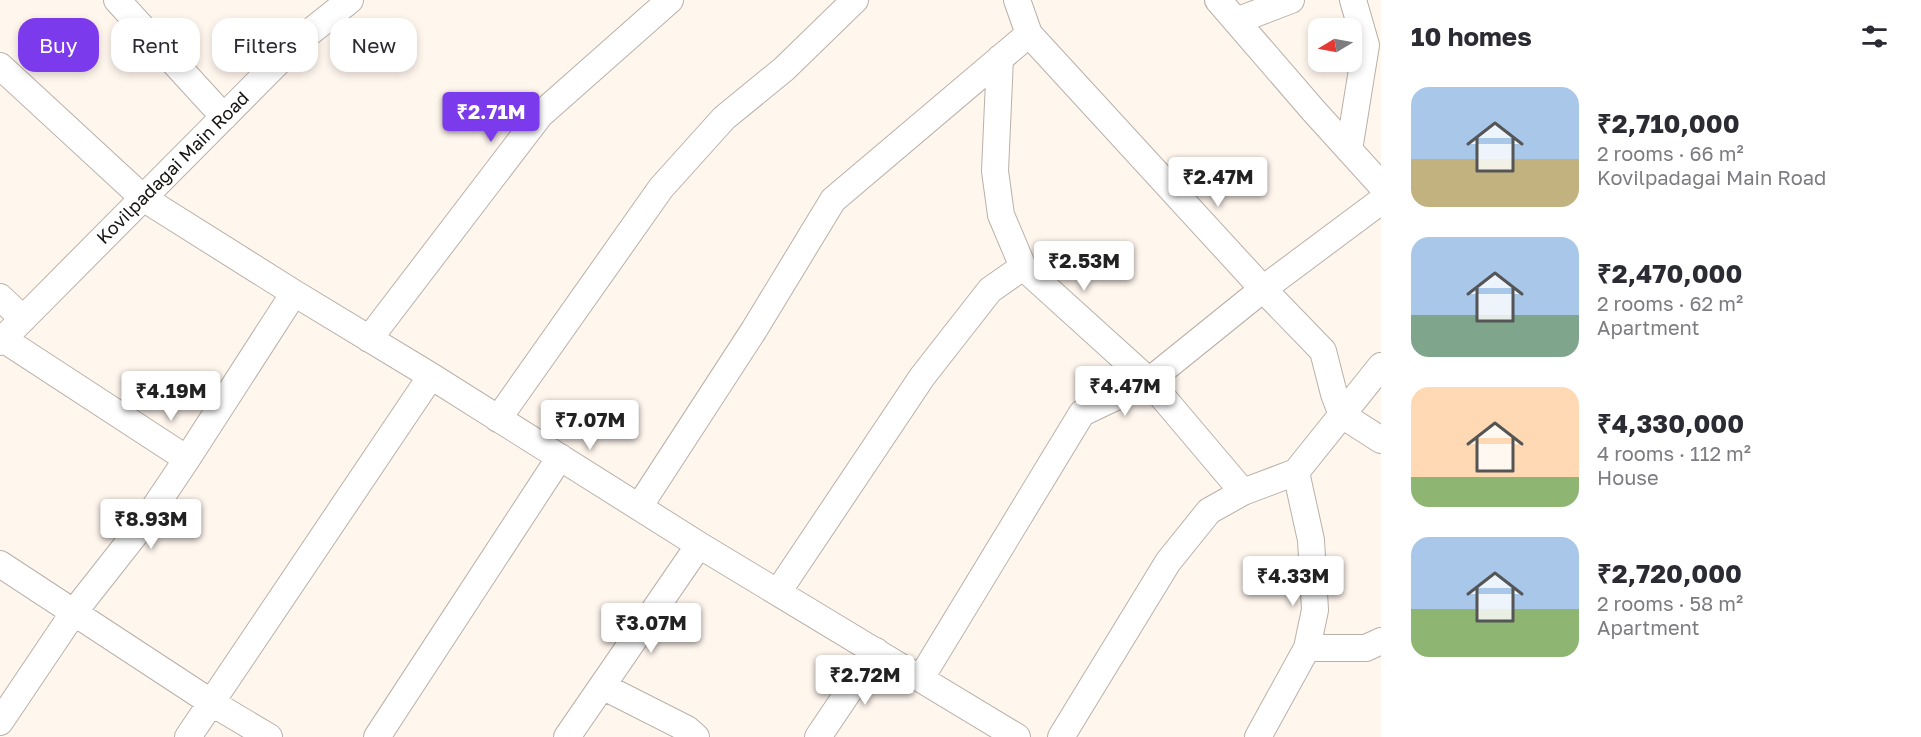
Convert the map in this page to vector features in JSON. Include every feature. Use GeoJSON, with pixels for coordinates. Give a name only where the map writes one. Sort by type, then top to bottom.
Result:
{"type":"FeatureCollection","features":[{"type":"Feature","properties":{"kind":"street"},"geometry":{"type":"LineString","coordinates":[[117,0],[224,117]]}},
{"type":"Feature","properties":{"kind":"street","name":"Kovilpadagai Main Road"},"geometry":{"type":"LineString","coordinates":[[1,340],[300,40],[350,0]]}},
{"type":"Feature","properties":{"kind":"street"},"geometry":{"type":"LineString","coordinates":[[369,339],[540,115],[670,0]]}},
{"type":"Feature","properties":{"kind":"street"},"geometry":{"type":"LineString","coordinates":[[498,419],[661,188],[724,118],[784,69],[855,0]]}},
{"type":"Feature","properties":{"kind":"street"},"geometry":{"type":"LineString","coordinates":[[1017,0],[1029,34],[1263,289],[1323,351],[1342,415],[1381,440]]}},
{"type":"Feature","properties":{"kind":"street"},"geometry":{"type":"LineString","coordinates":[[1218,0],[1381,185]]}},
{"type":"Feature","properties":{"kind":"street"},"geometry":{"type":"LineString","coordinates":[[1236,21],[1291,0]]}},
{"type":"Feature","properties":{"kind":"street"},"geometry":{"type":"LineString","coordinates":[[1349,150],[1366,45],[1353,0]]}},
{"type":"Feature","properties":{"kind":"street"},"geometry":{"type":"LineString","coordinates":[[639,507],[754,330],[833,200],[1029,34]]}},
{"type":"Feature","properties":{"kind":"street"},"geometry":{"type":"LineString","coordinates":[[1000,58],[995,171],[1001,215],[1023,267],[1149,381],[1244,492]]}},
{"type":"Feature","properties":{"kind":"street"},"geometry":{"type":"LineString","coordinates":[[0,66],[144,198],[699,545],[921,678],[1008,735]]}},
{"type":"Feature","properties":{"kind":"street"},"geometry":{"type":"LineString","coordinates":[[921,678],[1082,413],[1149,381],[1263,289],[1381,201]]}},
{"type":"Feature","properties":{"kind":"street"},"geometry":{"type":"LineString","coordinates":[[778,592],[922,377],[990,290],[1023,267]]}},
{"type":"Feature","properties":{"kind":"street"},"geometry":{"type":"LineString","coordinates":[[0,722],[74,612],[144,523],[294,293]]}},
{"type":"Feature","properties":{"kind":"street"},"geometry":{"type":"LineString","coordinates":[[0,297],[23,319]]}},
{"type":"Feature","properties":{"kind":"street"},"geometry":{"type":"LineString","coordinates":[[1,340],[187,459]]}},
{"type":"Feature","properties":{"kind":"street"},"geometry":{"type":"LineString","coordinates":[[1061,737],[1168,562],[1209,511],[1244,492],[1296,472],[1381,366]]}},
{"type":"Feature","properties":{"kind":"street"},"geometry":{"type":"LineString","coordinates":[[188,737],[431,376]]}},
{"type":"Feature","properties":{"kind":"street"},"geometry":{"type":"LineString","coordinates":[[377,737],[560,457]]}},
{"type":"Feature","properties":{"kind":"street"},"geometry":{"type":"LineString","coordinates":[[1258,737],[1307,648],[1315,610],[1311,540],[1296,472]]}},
{"type":"Feature","properties":{"kind":"street"},"geometry":{"type":"LineString","coordinates":[[567,737],[699,545]]}},
{"type":"Feature","properties":{"kind":"street"},"geometry":{"type":"LineString","coordinates":[[0,564],[212,703],[269,737]]}},
{"type":"Feature","properties":{"kind":"street"},"geometry":{"type":"LineString","coordinates":[[1307,648],[1366,648],[1381,641]]}},
{"type":"Feature","properties":{"kind":"street"},"geometry":{"type":"LineString","coordinates":[[818,737],[876,651]]}},
{"type":"Feature","properties":{"kind":"street"},"geometry":{"type":"LineString","coordinates":[[602,686],[687,729],[696,737]]}}]}
